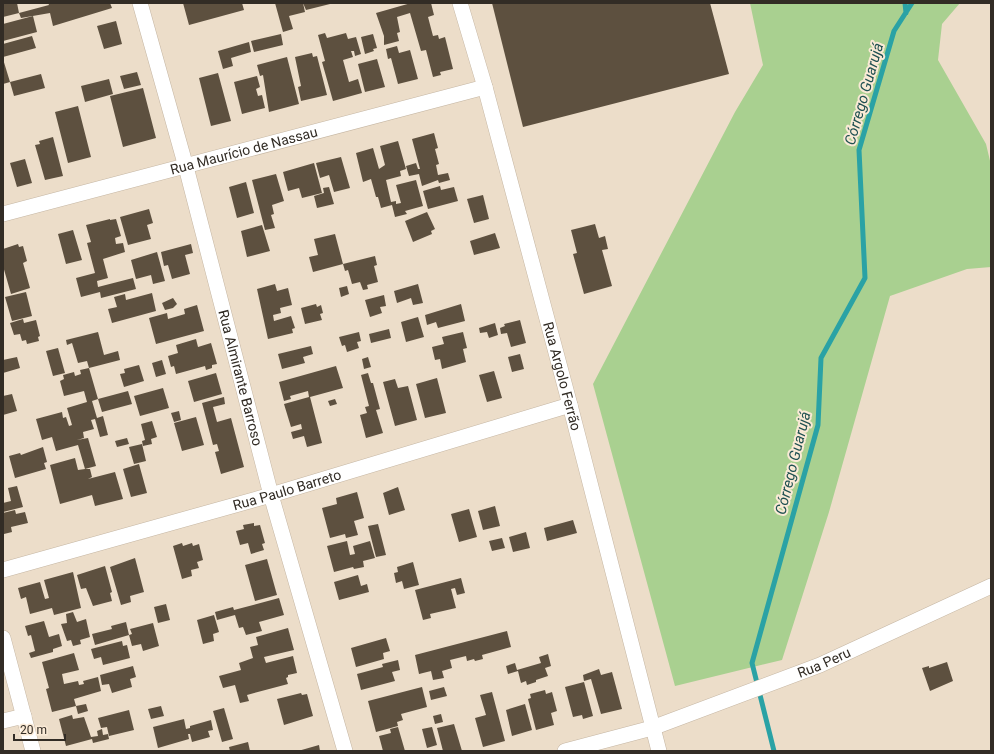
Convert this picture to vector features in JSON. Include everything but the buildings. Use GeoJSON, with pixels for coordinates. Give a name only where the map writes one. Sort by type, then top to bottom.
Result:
{"type":"FeatureCollection","features":[{"type":"Feature","properties":{"kind":"street","name":"Rua Almirante Barroso"},"geometry":{"type":"LineString","coordinates":[[140,3],[186,167],[271,495],[345,751]]}},
{"type":"Feature","properties":{"kind":"street","name":"Rua Argolo Ferrão"},"geometry":{"type":"LineString","coordinates":[[460,3],[485,87],[570,405],[659,751]]}},
{"type":"Feature","properties":{"kind":"street","name":"Rua Maurício de Nassau"},"geometry":{"type":"LineString","coordinates":[[3,214],[485,87]]}},
{"type":"Feature","properties":{"kind":"street","name":"Rua Paulo Barreto"},"geometry":{"type":"LineString","coordinates":[[3,570],[271,495],[570,405]]}},
{"type":"Feature","properties":{"kind":"street","name":"Rua Peru"},"geometry":{"type":"LineString","coordinates":[[565,751],[652,728],[820,665],[991,586]]}},
{"type":"Feature","properties":{"kind":"street"},"geometry":{"type":"LineString","coordinates":[[3,638],[33,751]]}},
{"type":"Feature","properties":{"kind":"street"},"geometry":{"type":"LineString","coordinates":[[3,721],[24,716]]}},
{"type":"Feature","properties":{"kind":"green space"},"geometry":{"type":"Polygon","coordinates":[[[750,3],[960,3],[942,24],[938,60],[986,144],[991,165],[991,267],[967,269],[890,296],[829,512],[782,660],[675,686],[593,384],[735,112],[763,65],[750,3]]]}},
{"type":"Feature","properties":{"kind":"waterway","name":"Córrego Guarujá"},"geometry":{"type":"LineString","coordinates":[[905,3],[906,13]]}},
{"type":"Feature","properties":{"kind":"waterway","name":"Córrego Guarujá"},"geometry":{"type":"LineString","coordinates":[[774,751],[752,663],[818,425],[821,358],[865,278],[859,150],[894,31],[912,3]]}}]}
